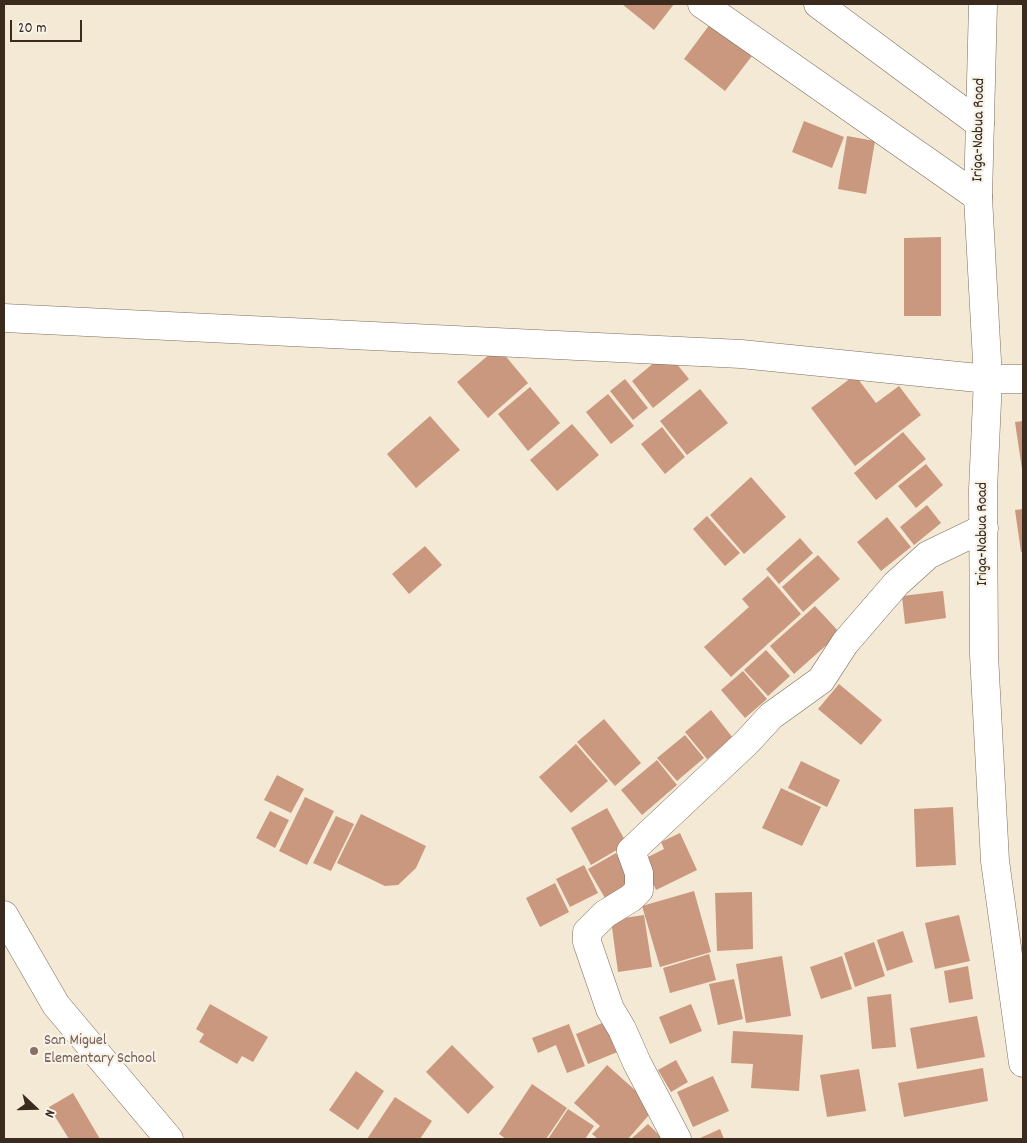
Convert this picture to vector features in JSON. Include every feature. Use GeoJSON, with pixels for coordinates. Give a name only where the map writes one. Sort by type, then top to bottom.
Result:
{"type":"FeatureCollection","features":[{"type":"Feature","properties":{"kind":"street"},"geometry":{"type":"LineString","coordinates":[[702,4],[978,197]]}},
{"type":"Feature","properties":{"kind":"street"},"geometry":{"type":"LineString","coordinates":[[818,4],[980,124]]}},
{"type":"Feature","properties":{"kind":"street","name":"Iriga-Nabua Road"},"geometry":{"type":"LineString","coordinates":[[983,4],[978,197],[988,379],[983,490],[984,655],[995,861],[1023,1063]]}},
{"type":"Feature","properties":{"kind":"street"},"geometry":{"type":"LineString","coordinates":[[4,318],[741,354],[988,379],[1023,379]]}},
{"type":"Feature","properties":{"kind":"street"},"geometry":{"type":"LineString","coordinates":[[677,1139],[622,1029],[610,1010],[587,942],[587,932],[605,914],[631,898],[639,890],[639,873],[631,851],[747,742],[771,716],[821,680],[845,642],[896,584],[928,555],[984,528]]}},
{"type":"Feature","properties":{"kind":"street"},"geometry":{"type":"LineString","coordinates":[[4,915],[56,1005],[169,1139]]}},
{"type":"Feature","properties":{"kind":"building"},"geometry":{"type":"Polygon","coordinates":[[[622,4],[674,4],[654,30],[622,4]]]}},
{"type":"Feature","properties":{"kind":"building"},"geometry":{"type":"Polygon","coordinates":[[[713,20],[755,52],[725,91],[684,59],[713,20]]]}},
{"type":"Feature","properties":{"kind":"building"},"geometry":{"type":"Polygon","coordinates":[[[804,121],[844,137],[832,168],[792,152],[804,121]]]}},
{"type":"Feature","properties":{"kind":"building"},"geometry":{"type":"Polygon","coordinates":[[[847,136],[875,141],[866,194],[838,189],[847,136]]]}},
{"type":"Feature","properties":{"kind":"building"},"geometry":{"type":"Polygon","coordinates":[[[941,237],[941,316],[904,316],[904,238],[941,237]]]}},
{"type":"Feature","properties":{"kind":"building"},"geometry":{"type":"Polygon","coordinates":[[[498,347],[528,383],[488,418],[457,382],[498,347]]]}},
{"type":"Feature","properties":{"kind":"building"},"geometry":{"type":"Polygon","coordinates":[[[667,352],[689,379],[653,408],[632,381],[667,352]]]}},
{"type":"Feature","properties":{"kind":"building"},"geometry":{"type":"Polygon","coordinates":[[[855,375],[876,403],[899,386],[921,415],[855,466],[811,408],[855,375]]]}},
{"type":"Feature","properties":{"kind":"building"},"geometry":{"type":"Polygon","coordinates":[[[625,379],[648,408],[633,420],[610,391],[625,379]]]}},
{"type":"Feature","properties":{"kind":"building"},"geometry":{"type":"Polygon","coordinates":[[[530,387],[560,423],[528,451],[498,414],[530,387]]]}},
{"type":"Feature","properties":{"kind":"building"},"geometry":{"type":"Polygon","coordinates":[[[700,389],[728,423],[687,455],[660,421],[700,389]]]}},
{"type":"Feature","properties":{"kind":"building"},"geometry":{"type":"Polygon","coordinates":[[[608,394],[634,426],[611,444],[586,412],[608,394]]]}},
{"type":"Feature","properties":{"kind":"building"},"geometry":{"type":"Polygon","coordinates":[[[430,416],[460,450],[416,488],[387,454],[430,416]]]}},
{"type":"Feature","properties":{"kind":"building"},"geometry":{"type":"Polygon","coordinates":[[[1023,421],[1023,469],[1022,469],[1015,422],[1023,421]]]}},
{"type":"Feature","properties":{"kind":"building"},"geometry":{"type":"Polygon","coordinates":[[[572,424],[599,455],[557,491],[530,460],[572,424]]]}},
{"type":"Feature","properties":{"kind":"building"},"geometry":{"type":"Polygon","coordinates":[[[662,427],[685,457],[665,474],[641,444],[662,427]]]}},
{"type":"Feature","properties":{"kind":"building"},"geometry":{"type":"Polygon","coordinates":[[[903,432],[926,459],[876,500],[854,473],[903,432]]]}},
{"type":"Feature","properties":{"kind":"building"},"geometry":{"type":"Polygon","coordinates":[[[926,464],[943,485],[916,508],[898,486],[926,464]]]}},
{"type":"Feature","properties":{"kind":"building"},"geometry":{"type":"Polygon","coordinates":[[[751,477],[786,517],[744,554],[710,515],[751,477]]]}},
{"type":"Feature","properties":{"kind":"building"},"geometry":{"type":"Polygon","coordinates":[[[927,505],[941,523],[914,545],[900,527],[927,505]]]}},
{"type":"Feature","properties":{"kind":"building"},"geometry":{"type":"Polygon","coordinates":[[[1023,509],[1023,551],[1021,552],[1015,510],[1023,509]]]}},
{"type":"Feature","properties":{"kind":"building"},"geometry":{"type":"Polygon","coordinates":[[[707,516],[740,553],[725,566],[693,529],[707,516]]]}},
{"type":"Feature","properties":{"kind":"building"},"geometry":{"type":"Polygon","coordinates":[[[887,517],[911,547],[881,571],[857,542],[887,517]]]}},
{"type":"Feature","properties":{"kind":"building"},"geometry":{"type":"Polygon","coordinates":[[[800,538],[813,553],[779,584],[766,569],[800,538]]]}},
{"type":"Feature","properties":{"kind":"building"},"geometry":{"type":"Polygon","coordinates":[[[425,546],[442,565],[409,594],[392,574],[425,546]]]}},
{"type":"Feature","properties":{"kind":"building"},"geometry":{"type":"Polygon","coordinates":[[[818,555],[840,579],[803,612],[782,587],[818,555]]]}},
{"type":"Feature","properties":{"kind":"building"},"geometry":{"type":"Polygon","coordinates":[[[768,576],[801,614],[731,677],[704,647],[749,607],[742,599],[768,576]]]}},
{"type":"Feature","properties":{"kind":"building"},"geometry":{"type":"Polygon","coordinates":[[[943,591],[946,618],[905,624],[902,596],[943,591]]]}},
{"type":"Feature","properties":{"kind":"building"},"geometry":{"type":"Polygon","coordinates":[[[815,606],[840,633],[794,674],[770,646],[815,606]]]}},
{"type":"Feature","properties":{"kind":"building"},"geometry":{"type":"Polygon","coordinates":[[[766,650],[790,676],[768,696],[744,670],[766,650]]]}},
{"type":"Feature","properties":{"kind":"building"},"geometry":{"type":"Polygon","coordinates":[[[743,671],[767,699],[745,718],[721,690],[743,671]]]}},
{"type":"Feature","properties":{"kind":"building"},"geometry":{"type":"Polygon","coordinates":[[[839,684],[882,720],[861,745],[818,709],[839,684]]]}},
{"type":"Feature","properties":{"kind":"building"},"geometry":{"type":"Polygon","coordinates":[[[711,710],[733,738],[707,759],[685,732],[711,710]]]}},
{"type":"Feature","properties":{"kind":"building"},"geometry":{"type":"Polygon","coordinates":[[[604,719],[641,763],[615,786],[577,742],[604,719]]]}},
{"type":"Feature","properties":{"kind":"building"},"geometry":{"type":"Polygon","coordinates":[[[685,735],[704,758],[677,781],[657,758],[685,735]]]}},
{"type":"Feature","properties":{"kind":"building"},"geometry":{"type":"Polygon","coordinates":[[[576,744],[608,781],[571,813],[539,777],[576,744]]]}},
{"type":"Feature","properties":{"kind":"building"},"geometry":{"type":"Polygon","coordinates":[[[657,760],[677,785],[642,815],[621,790],[657,760]]]}},
{"type":"Feature","properties":{"kind":"building"},"geometry":{"type":"Polygon","coordinates":[[[801,761],[840,780],[827,807],[788,788],[801,761]]]}},
{"type":"Feature","properties":{"kind":"building"},"geometry":{"type":"Polygon","coordinates":[[[277,775],[304,789],[291,813],[264,800],[277,775]]]}},
{"type":"Feature","properties":{"kind":"building"},"geometry":{"type":"Polygon","coordinates":[[[781,788],[821,807],[802,846],[762,828],[781,788]]]}},
{"type":"Feature","properties":{"kind":"building"},"geometry":{"type":"Polygon","coordinates":[[[305,797],[334,811],[307,865],[279,851],[305,797]]]}},
{"type":"Feature","properties":{"kind":"building"},"geometry":{"type":"Polygon","coordinates":[[[953,807],[956,865],[916,867],[914,809],[953,807]]]}},
{"type":"Feature","properties":{"kind":"building"},"geometry":{"type":"Polygon","coordinates":[[[607,808],[627,844],[591,865],[571,828],[607,808]]]}},
{"type":"Feature","properties":{"kind":"building"},"geometry":{"type":"Polygon","coordinates":[[[270,811],[289,820],[275,848],[256,838],[270,811]]]}},
{"type":"Feature","properties":{"kind":"building"},"geometry":{"type":"Polygon","coordinates":[[[361,814],[426,846],[416,868],[398,885],[385,886],[337,863],[361,814]]]}},
{"type":"Feature","properties":{"kind":"building"},"geometry":{"type":"Polygon","coordinates":[[[336,816],[354,824],[331,871],[313,863],[336,816]]]}},
{"type":"Feature","properties":{"kind":"building"},"geometry":{"type":"Polygon","coordinates":[[[680,833],[697,870],[656,890],[642,860],[664,849],[661,842],[680,833]]]}},
{"type":"Feature","properties":{"kind":"building"},"geometry":{"type":"Polygon","coordinates":[[[616,853],[633,883],[605,898],[588,869],[616,853]]]}},
{"type":"Feature","properties":{"kind":"building"},"geometry":{"type":"Polygon","coordinates":[[[584,865],[598,893],[570,907],[556,879],[584,865]]]}},
{"type":"Feature","properties":{"kind":"building"},"geometry":{"type":"Polygon","coordinates":[[[555,883],[569,912],[540,927],[526,898],[555,883]]]}},
{"type":"Feature","properties":{"kind":"building"},"geometry":{"type":"Polygon","coordinates":[[[694,891],[711,952],[660,967],[642,906],[694,891]]]}},
{"type":"Feature","properties":{"kind":"building"},"geometry":{"type":"Polygon","coordinates":[[[752,892],[753,949],[717,951],[715,893],[752,892]]]}},
{"type":"Feature","properties":{"kind":"building"},"geometry":{"type":"Polygon","coordinates":[[[644,915],[652,967],[618,972],[611,920],[644,915]]]}},
{"type":"Feature","properties":{"kind":"building"},"geometry":{"type":"Polygon","coordinates":[[[959,915],[970,961],[935,969],[925,923],[959,915]]]}},
{"type":"Feature","properties":{"kind":"building"},"geometry":{"type":"Polygon","coordinates":[[[903,931],[913,962],[887,971],[877,940],[903,931]]]}},
{"type":"Feature","properties":{"kind":"building"},"geometry":{"type":"Polygon","coordinates":[[[874,942],[885,976],[855,987],[844,953],[874,942]]]}},
{"type":"Feature","properties":{"kind":"building"},"geometry":{"type":"Polygon","coordinates":[[[709,954],[716,980],[670,993],[663,968],[709,954]]]}},
{"type":"Feature","properties":{"kind":"building"},"geometry":{"type":"Polygon","coordinates":[[[782,956],[791,1016],[746,1023],[736,964],[782,956]]]}},
{"type":"Feature","properties":{"kind":"building"},"geometry":{"type":"Polygon","coordinates":[[[842,956],[852,989],[821,999],[810,967],[842,956]]]}},
{"type":"Feature","properties":{"kind":"building"},"geometry":{"type":"Polygon","coordinates":[[[968,966],[973,999],[949,1003],[944,971],[968,966]]]}},
{"type":"Feature","properties":{"kind":"building"},"geometry":{"type":"Polygon","coordinates":[[[734,979],[743,1019],[718,1025],[709,984],[734,979]]]}},
{"type":"Feature","properties":{"kind":"building"},"geometry":{"type":"Polygon","coordinates":[[[891,994],[896,1047],[872,1049],[867,997],[891,994]]]}},
{"type":"Feature","properties":{"kind":"building"},"geometry":{"type":"Polygon","coordinates":[[[210,1004],[268,1037],[253,1062],[242,1056],[237,1064],[199,1042],[204,1034],[196,1029],[210,1004]]]}},
{"type":"Feature","properties":{"kind":"building"},"geometry":{"type":"Polygon","coordinates":[[[691,1004],[702,1031],[670,1044],[659,1017],[691,1004]]]}},
{"type":"Feature","properties":{"kind":"building"},"geometry":{"type":"Polygon","coordinates":[[[977,1016],[985,1057],[917,1069],[910,1028],[977,1016]]]}},
{"type":"Feature","properties":{"kind":"building"},"geometry":{"type":"Polygon","coordinates":[[[607,1021],[620,1051],[588,1064],[576,1034],[607,1021]]]}},
{"type":"Feature","properties":{"kind":"building"},"geometry":{"type":"Polygon","coordinates":[[[569,1024],[585,1066],[567,1073],[556,1045],[538,1053],[532,1038],[569,1024]]]}},
{"type":"Feature","properties":{"kind":"building"},"geometry":{"type":"Polygon","coordinates":[[[733,1031],[803,1035],[799,1091],[751,1088],[753,1064],[731,1063],[733,1031]]]}},
{"type":"Feature","properties":{"kind":"building"},"geometry":{"type":"Polygon","coordinates":[[[452,1045],[494,1087],[468,1114],[426,1072],[452,1045]]]}},
{"type":"Feature","properties":{"kind":"building"},"geometry":{"type":"Polygon","coordinates":[[[676,1060],[688,1082],[671,1092],[658,1070],[676,1060]]]}},
{"type":"Feature","properties":{"kind":"building"},"geometry":{"type":"Polygon","coordinates":[[[607,1065],[655,1108],[628,1139],[598,1139],[592,1134],[600,1126],[574,1103],[607,1065]]]}},
{"type":"Feature","properties":{"kind":"building"},"geometry":{"type":"Polygon","coordinates":[[[983,1068],[988,1101],[904,1117],[898,1083],[983,1068]]]}},
{"type":"Feature","properties":{"kind":"building"},"geometry":{"type":"Polygon","coordinates":[[[859,1069],[866,1111],[827,1117],[820,1075],[859,1069]]]}},
{"type":"Feature","properties":{"kind":"building"},"geometry":{"type":"Polygon","coordinates":[[[356,1071],[384,1091],[358,1130],[329,1110],[356,1071]]]}},
{"type":"Feature","properties":{"kind":"building"},"geometry":{"type":"Polygon","coordinates":[[[713,1076],[729,1111],[693,1127],[677,1092],[713,1076]]]}},
{"type":"Feature","properties":{"kind":"building"},"geometry":{"type":"Polygon","coordinates":[[[532,1084],[567,1108],[546,1139],[506,1139],[499,1134],[532,1084]]]}},
{"type":"Feature","properties":{"kind":"building"},"geometry":{"type":"Polygon","coordinates":[[[73,1093],[100,1139],[69,1139],[49,1107],[73,1093]]]}},
{"type":"Feature","properties":{"kind":"building"},"geometry":{"type":"Polygon","coordinates":[[[395,1097],[432,1121],[420,1139],[367,1139],[395,1097]]]}},
{"type":"Feature","properties":{"kind":"building"},"geometry":{"type":"Polygon","coordinates":[[[568,1109],[594,1126],[585,1139],[548,1139],[568,1109]]]}},
{"type":"Feature","properties":{"kind":"building"},"geometry":{"type":"Polygon","coordinates":[[[648,1124],[663,1139],[631,1139],[648,1124]]]}},
{"type":"Feature","properties":{"kind":"building"},"geometry":{"type":"Polygon","coordinates":[[[720,1129],[724,1139],[698,1139],[720,1129]]]}},
{"type":"Feature","properties":{"kind":"place","name":"San Miguel Elementary School"},"geometry":{"type":"Point","coordinates":[34,1051]}}]}
